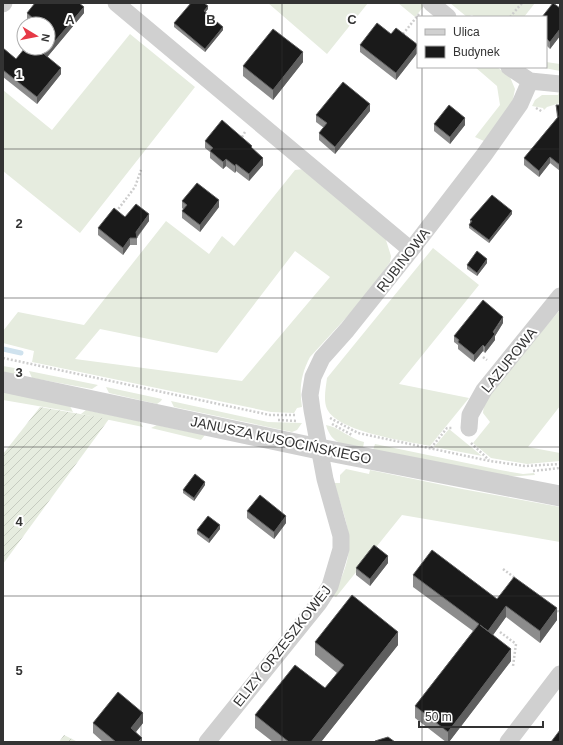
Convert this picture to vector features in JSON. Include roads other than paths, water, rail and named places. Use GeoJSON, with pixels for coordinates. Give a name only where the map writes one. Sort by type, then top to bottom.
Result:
{"type":"FeatureCollection","features":[{"type":"Feature","properties":{"kind":"street"},"geometry":{"type":"LineString","coordinates":[[116,3],[411,250]]}},
{"type":"Feature","properties":{"kind":"street"},"geometry":{"type":"LineString","coordinates":[[426,8],[446,16]]}},
{"type":"Feature","properties":{"kind":"street"},"geometry":{"type":"LineString","coordinates":[[510,68],[530,81],[560,84]]}},
{"type":"Feature","properties":{"kind":"street","name":"RUBINOWA"},"geometry":{"type":"LineString","coordinates":[[319,449],[312,414],[311,387],[313,377],[322,358],[347,330],[411,250],[508,121],[520,104],[530,81]]}},
{"type":"Feature","properties":{"kind":"street","name":"LAZUROWA"},"geometry":{"type":"LineString","coordinates":[[469,428],[470,415],[484,390],[560,296]]}},
{"type":"Feature","properties":{"kind":"street","name":"JANUSZA KUSOCIŃSKIEGO"},"geometry":{"type":"LineString","coordinates":[[3,382],[319,449],[560,496]]}},
{"type":"Feature","properties":{"kind":"street","name":"ELIZY ORZESZKOWEJ"},"geometry":{"type":"LineString","coordinates":[[207,742],[319,603],[330,586],[341,549],[341,536],[328,490],[319,449]]}},
{"type":"Feature","properties":{"kind":"street"},"geometry":{"type":"LineString","coordinates":[[508,742],[560,674]]}},
{"type":"Feature","properties":{"kind":"waterway"},"geometry":{"type":"LineString","coordinates":[[3,349],[21,353]]}}]}
